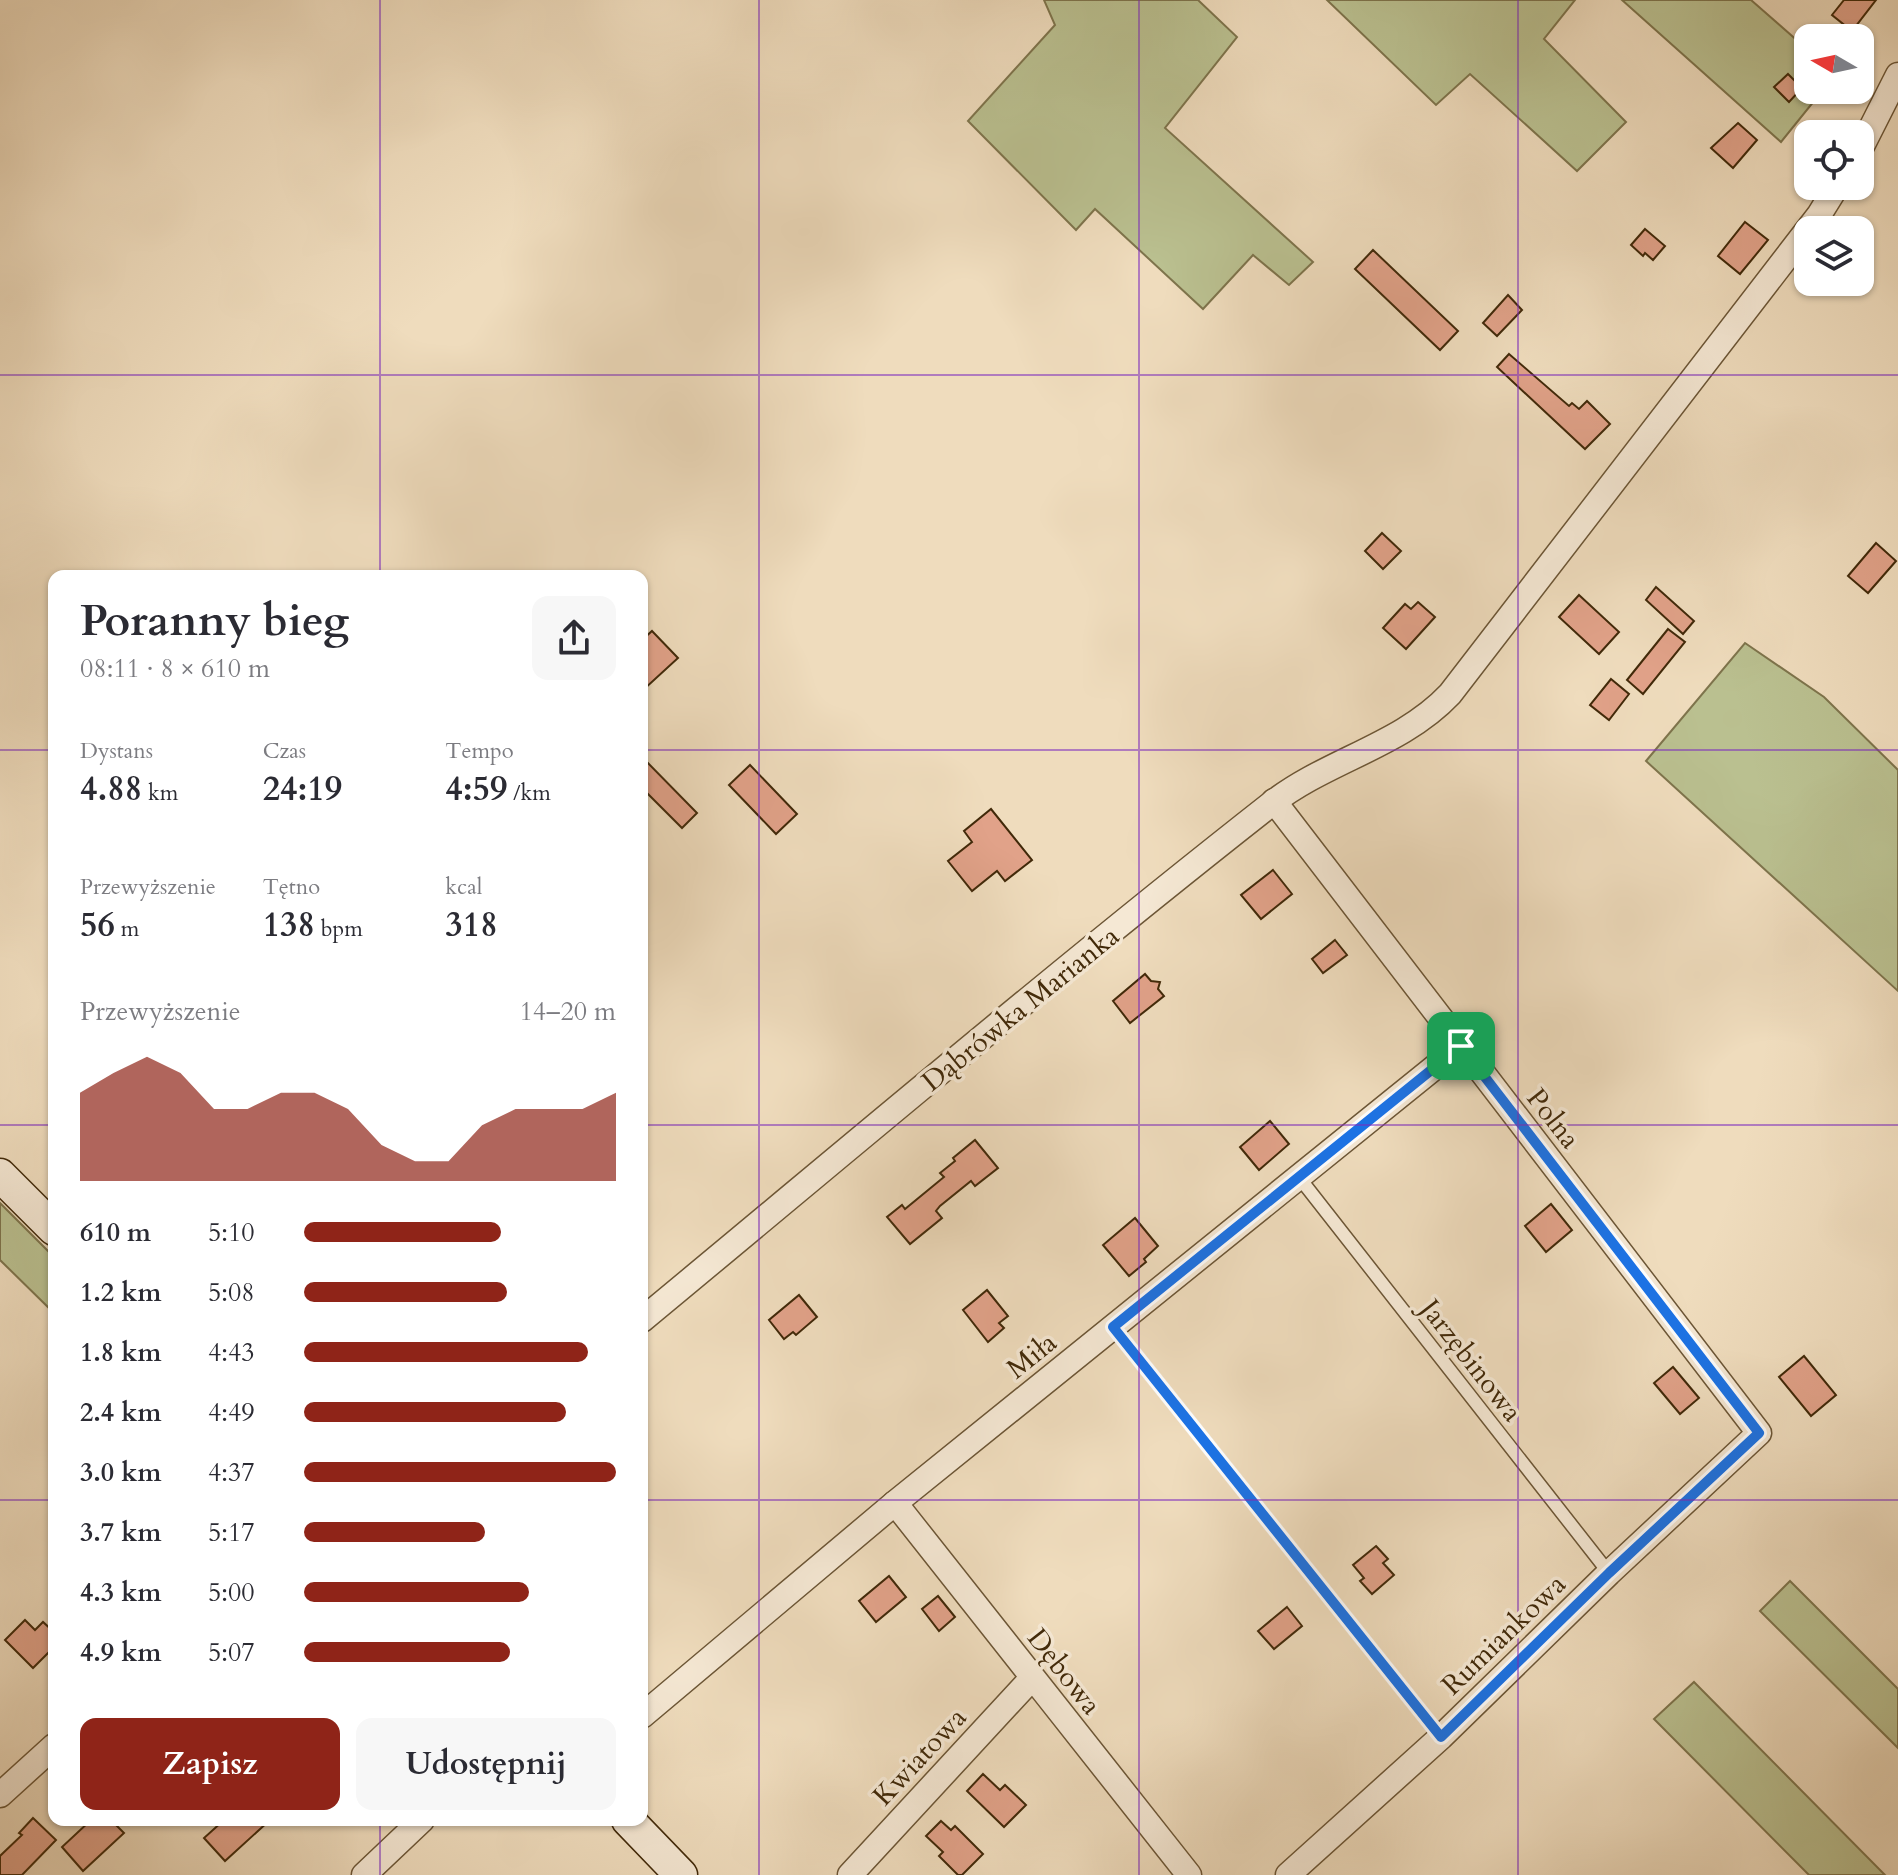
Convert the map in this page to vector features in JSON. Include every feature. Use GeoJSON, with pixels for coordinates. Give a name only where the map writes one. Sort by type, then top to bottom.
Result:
{"type":"FeatureCollection","features":[{"type":"Feature","properties":{"kind":"street"},"geometry":{"type":"LineString","coordinates":[[1874,122],[1898,75]]}},
{"type":"Feature","properties":{"kind":"street","name":"Dąbrówka Marianka"},"geometry":{"type":"LineString","coordinates":[[648,1315],[1274,801],[1418,723],[1450,694],[1828,200]]}},
{"type":"Feature","properties":{"kind":"street","name":"Polna"},"geometry":{"type":"LineString","coordinates":[[1274,801],[1759,1433]]}},
{"type":"Feature","properties":{"kind":"street","name":"Miła"},"geometry":{"type":"LineString","coordinates":[[648,1711],[895,1503],[1461,1046]]}},
{"type":"Feature","properties":{"kind":"street"},"geometry":{"type":"LineString","coordinates":[[0,1175],[48,1223]]}},
{"type":"Feature","properties":{"kind":"street","name":"Rumiankowa"},"geometry":{"type":"LineString","coordinates":[[1288,1875],[1441,1737],[1609,1573],[1759,1433]]}},
{"type":"Feature","properties":{"kind":"street","name":"Dębowa"},"geometry":{"type":"LineString","coordinates":[[895,1503],[1189,1875]]}},
{"type":"Feature","properties":{"kind":"street","name":"Kwiatowa"},"geometry":{"type":"LineString","coordinates":[[850,1875],[1032,1678]]}},
{"type":"Feature","properties":{"kind":"street"},"geometry":{"type":"LineString","coordinates":[[0,1795],[48,1751]]}},
{"type":"Feature","properties":{"kind":"street"},"geometry":{"type":"LineString","coordinates":[[364,1875],[416,1826]]}},
{"type":"Feature","properties":{"kind":"street"},"geometry":{"type":"LineString","coordinates":[[634,1826],[681,1875]]}},
{"type":"Feature","properties":{"kind":"lane","name":"Jarzębinowa"},"geometry":{"type":"LineString","coordinates":[[1298,1176],[1609,1573]]}},
{"type":"Feature","properties":{"kind":"lane"},"geometry":{"type":"LineString","coordinates":[[1113,1327],[1441,1737]]}},
{"type":"Feature","properties":{"kind":"green space"},"geometry":{"type":"Polygon","coordinates":[[[1044,0],[1198,0],[1237,37],[1165,128],[1313,262],[1289,285],[1253,255],[1203,309],[1095,209],[1076,230],[968,121],[1055,25],[1044,0]]]}},
{"type":"Feature","properties":{"kind":"green space"},"geometry":{"type":"Polygon","coordinates":[[[1327,0],[1575,0],[1544,39],[1626,122],[1577,171],[1470,74],[1436,105],[1327,0]]]}},
{"type":"Feature","properties":{"kind":"green space"},"geometry":{"type":"Polygon","coordinates":[[[1622,0],[1751,0],[1794,38],[1794,104],[1812,104],[1799,120],[1794,120],[1794,126],[1781,142],[1622,0]]]}},
{"type":"Feature","properties":{"kind":"green space"},"geometry":{"type":"Polygon","coordinates":[[[1745,643],[1824,697],[1898,770],[1898,991],[1646,761],[1745,643]]]}},
{"type":"Feature","properties":{"kind":"green space"},"geometry":{"type":"Polygon","coordinates":[[[0,1203],[48,1251],[48,1307],[0,1260],[0,1203]]]}},
{"type":"Feature","properties":{"kind":"green space"},"geometry":{"type":"Polygon","coordinates":[[[1790,1581],[1898,1689],[1898,1748],[1760,1611],[1790,1581]]]}},
{"type":"Feature","properties":{"kind":"green space"},"geometry":{"type":"Polygon","coordinates":[[[1694,1682],[1885,1875],[1809,1875],[1654,1719],[1694,1682]]]}},
{"type":"Feature","properties":{"kind":"building"},"geometry":{"type":"Polygon","coordinates":[[[1844,0],[1876,0],[1857,24],[1843,24],[1832,15],[1844,0]]]}},
{"type":"Feature","properties":{"kind":"building"},"geometry":{"type":"Polygon","coordinates":[[[1788,74],[1794,80],[1794,97],[1789,102],[1774,87],[1788,74]]]}},
{"type":"Feature","properties":{"kind":"building"},"geometry":{"type":"Polygon","coordinates":[[[1738,123],[1757,140],[1733,168],[1711,148],[1738,123]]]}},
{"type":"Feature","properties":{"kind":"building"},"geometry":{"type":"Polygon","coordinates":[[[1745,222],[1768,240],[1740,274],[1718,256],[1745,222]]]}},
{"type":"Feature","properties":{"kind":"building"},"geometry":{"type":"Polygon","coordinates":[[[1645,229],[1665,246],[1653,260],[1631,245],[1645,229]]]}},
{"type":"Feature","properties":{"kind":"building"},"geometry":{"type":"Polygon","coordinates":[[[1373,250],[1458,331],[1440,350],[1355,269],[1373,250]]]}},
{"type":"Feature","properties":{"kind":"building"},"geometry":{"type":"Polygon","coordinates":[[[1508,295],[1522,310],[1497,336],[1483,323],[1508,295]]]}},
{"type":"Feature","properties":{"kind":"building"},"geometry":{"type":"Polygon","coordinates":[[[1509,354],[1569,406],[1572,403],[1579,409],[1587,401],[1610,424],[1585,449],[1497,367],[1509,354]]]}},
{"type":"Feature","properties":{"kind":"building"},"geometry":{"type":"Polygon","coordinates":[[[1382,533],[1401,551],[1383,569],[1365,551],[1382,533]]]}},
{"type":"Feature","properties":{"kind":"building"},"geometry":{"type":"Polygon","coordinates":[[[1876,543],[1896,561],[1868,593],[1848,576],[1876,543]]]}},
{"type":"Feature","properties":{"kind":"building"},"geometry":{"type":"Polygon","coordinates":[[[1656,587],[1694,621],[1683,634],[1646,600],[1656,587]]]}},
{"type":"Feature","properties":{"kind":"building"},"geometry":{"type":"Polygon","coordinates":[[[1579,595],[1619,632],[1599,654],[1559,617],[1579,595]]]}},
{"type":"Feature","properties":{"kind":"building"},"geometry":{"type":"Polygon","coordinates":[[[1418,602],[1435,617],[1406,649],[1383,628],[1405,604],[1411,609],[1418,602]]]}},
{"type":"Feature","properties":{"kind":"building"},"geometry":{"type":"Polygon","coordinates":[[[1668,629],[1685,642],[1643,694],[1627,680],[1668,629]]]}},
{"type":"Feature","properties":{"kind":"building"},"geometry":{"type":"Polygon","coordinates":[[[652,631],[678,658],[648,686],[648,635],[652,631]]]}},
{"type":"Feature","properties":{"kind":"building"},"geometry":{"type":"Polygon","coordinates":[[[1611,679],[1629,694],[1609,720],[1590,705],[1611,679]]]}},
{"type":"Feature","properties":{"kind":"building"},"geometry":{"type":"Polygon","coordinates":[[[648,763],[697,813],[682,828],[648,794],[648,763]]]}},
{"type":"Feature","properties":{"kind":"building"},"geometry":{"type":"Polygon","coordinates":[[[750,765],[797,814],[776,834],[729,785],[750,765]]]}},
{"type":"Feature","properties":{"kind":"building"},"geometry":{"type":"Polygon","coordinates":[[[991,809],[1032,860],[1005,881],[997,871],[972,891],[948,861],[972,842],[964,831],[991,809]]]}},
{"type":"Feature","properties":{"kind":"building"},"geometry":{"type":"Polygon","coordinates":[[[1273,870],[1292,894],[1261,919],[1241,895],[1273,870]]]}},
{"type":"Feature","properties":{"kind":"building"},"geometry":{"type":"Polygon","coordinates":[[[1335,940],[1347,955],[1323,973],[1312,959],[1335,940]]]}},
{"type":"Feature","properties":{"kind":"building"},"geometry":{"type":"Polygon","coordinates":[[[1145,974],[1151,981],[1160,982],[1158,989],[1164,996],[1130,1023],[1113,1001],[1145,974]]]}},
{"type":"Feature","properties":{"kind":"building"},"geometry":{"type":"Polygon","coordinates":[[[1270,1121],[1289,1144],[1259,1170],[1240,1147],[1270,1121]]]}},
{"type":"Feature","properties":{"kind":"building"},"geometry":{"type":"Polygon","coordinates":[[[975,1140],[998,1168],[975,1186],[971,1181],[940,1206],[936,1211],[942,1218],[910,1244],[887,1217],[902,1205],[905,1209],[944,1177],[940,1173],[975,1140]]]}},
{"type":"Feature","properties":{"kind":"building"},"geometry":{"type":"Polygon","coordinates":[[[1551,1204],[1572,1230],[1546,1252],[1525,1226],[1551,1204]]]}},
{"type":"Feature","properties":{"kind":"building"},"geometry":{"type":"Polygon","coordinates":[[[1135,1218],[1158,1246],[1144,1259],[1146,1262],[1129,1276],[1103,1245],[1135,1218]]]}},
{"type":"Feature","properties":{"kind":"building"},"geometry":{"type":"Polygon","coordinates":[[[987,1290],[1008,1316],[999,1323],[1004,1328],[988,1342],[963,1310],[987,1290]]]}},
{"type":"Feature","properties":{"kind":"building"},"geometry":{"type":"Polygon","coordinates":[[[799,1295],[817,1317],[796,1335],[793,1332],[784,1339],[769,1320],[799,1295]]]}},
{"type":"Feature","properties":{"kind":"building"},"geometry":{"type":"Polygon","coordinates":[[[1804,1356],[1836,1395],[1811,1416],[1779,1377],[1804,1356]]]}},
{"type":"Feature","properties":{"kind":"building"},"geometry":{"type":"Polygon","coordinates":[[[1673,1367],[1699,1398],[1680,1414],[1654,1383],[1673,1367]]]}},
{"type":"Feature","properties":{"kind":"building"},"geometry":{"type":"Polygon","coordinates":[[[1376,1546],[1388,1559],[1383,1563],[1394,1575],[1372,1594],[1360,1581],[1364,1578],[1353,1565],[1376,1546]]]}},
{"type":"Feature","properties":{"kind":"building"},"geometry":{"type":"Polygon","coordinates":[[[889,1576],[906,1597],[876,1622],[859,1601],[889,1576]]]}},
{"type":"Feature","properties":{"kind":"building"},"geometry":{"type":"Polygon","coordinates":[[[938,1596],[955,1617],[939,1631],[922,1609],[938,1596]]]}},
{"type":"Feature","properties":{"kind":"building"},"geometry":{"type":"Polygon","coordinates":[[[1287,1607],[1302,1626],[1274,1649],[1258,1631],[1287,1607]]]}},
{"type":"Feature","properties":{"kind":"building"},"geometry":{"type":"Polygon","coordinates":[[[25,1620],[35,1630],[43,1622],[48,1627],[48,1653],[33,1668],[5,1640],[25,1620]]]}},
{"type":"Feature","properties":{"kind":"building"},"geometry":{"type":"Polygon","coordinates":[[[983,1774],[1000,1790],[1005,1785],[1026,1805],[1004,1827],[967,1791],[983,1774]]]}},
{"type":"Feature","properties":{"kind":"building"},"geometry":{"type":"Polygon","coordinates":[[[33,1818],[56,1840],[22,1875],[0,1875],[0,1856],[22,1835],[19,1833],[33,1818]]]}},
{"type":"Feature","properties":{"kind":"building"},"geometry":{"type":"Polygon","coordinates":[[[941,1821],[951,1830],[955,1826],[983,1854],[962,1875],[958,1875],[939,1856],[943,1852],[926,1836],[941,1821]]]}},
{"type":"Feature","properties":{"kind":"building"},"geometry":{"type":"Polygon","coordinates":[[[85,1826],[117,1826],[124,1833],[83,1871],[62,1847],[85,1826]]]}},
{"type":"Feature","properties":{"kind":"building"},"geometry":{"type":"Polygon","coordinates":[[[217,1826],[263,1826],[225,1861],[204,1838],[217,1826]]]}},
{"type":"Feature","properties":{"kind":"route"},"geometry":{"type":"LineString","coordinates":[[1461,1046],[1759,1433],[1609,1573],[1441,1737],[1113,1327],[1461,1046]]}}]}
